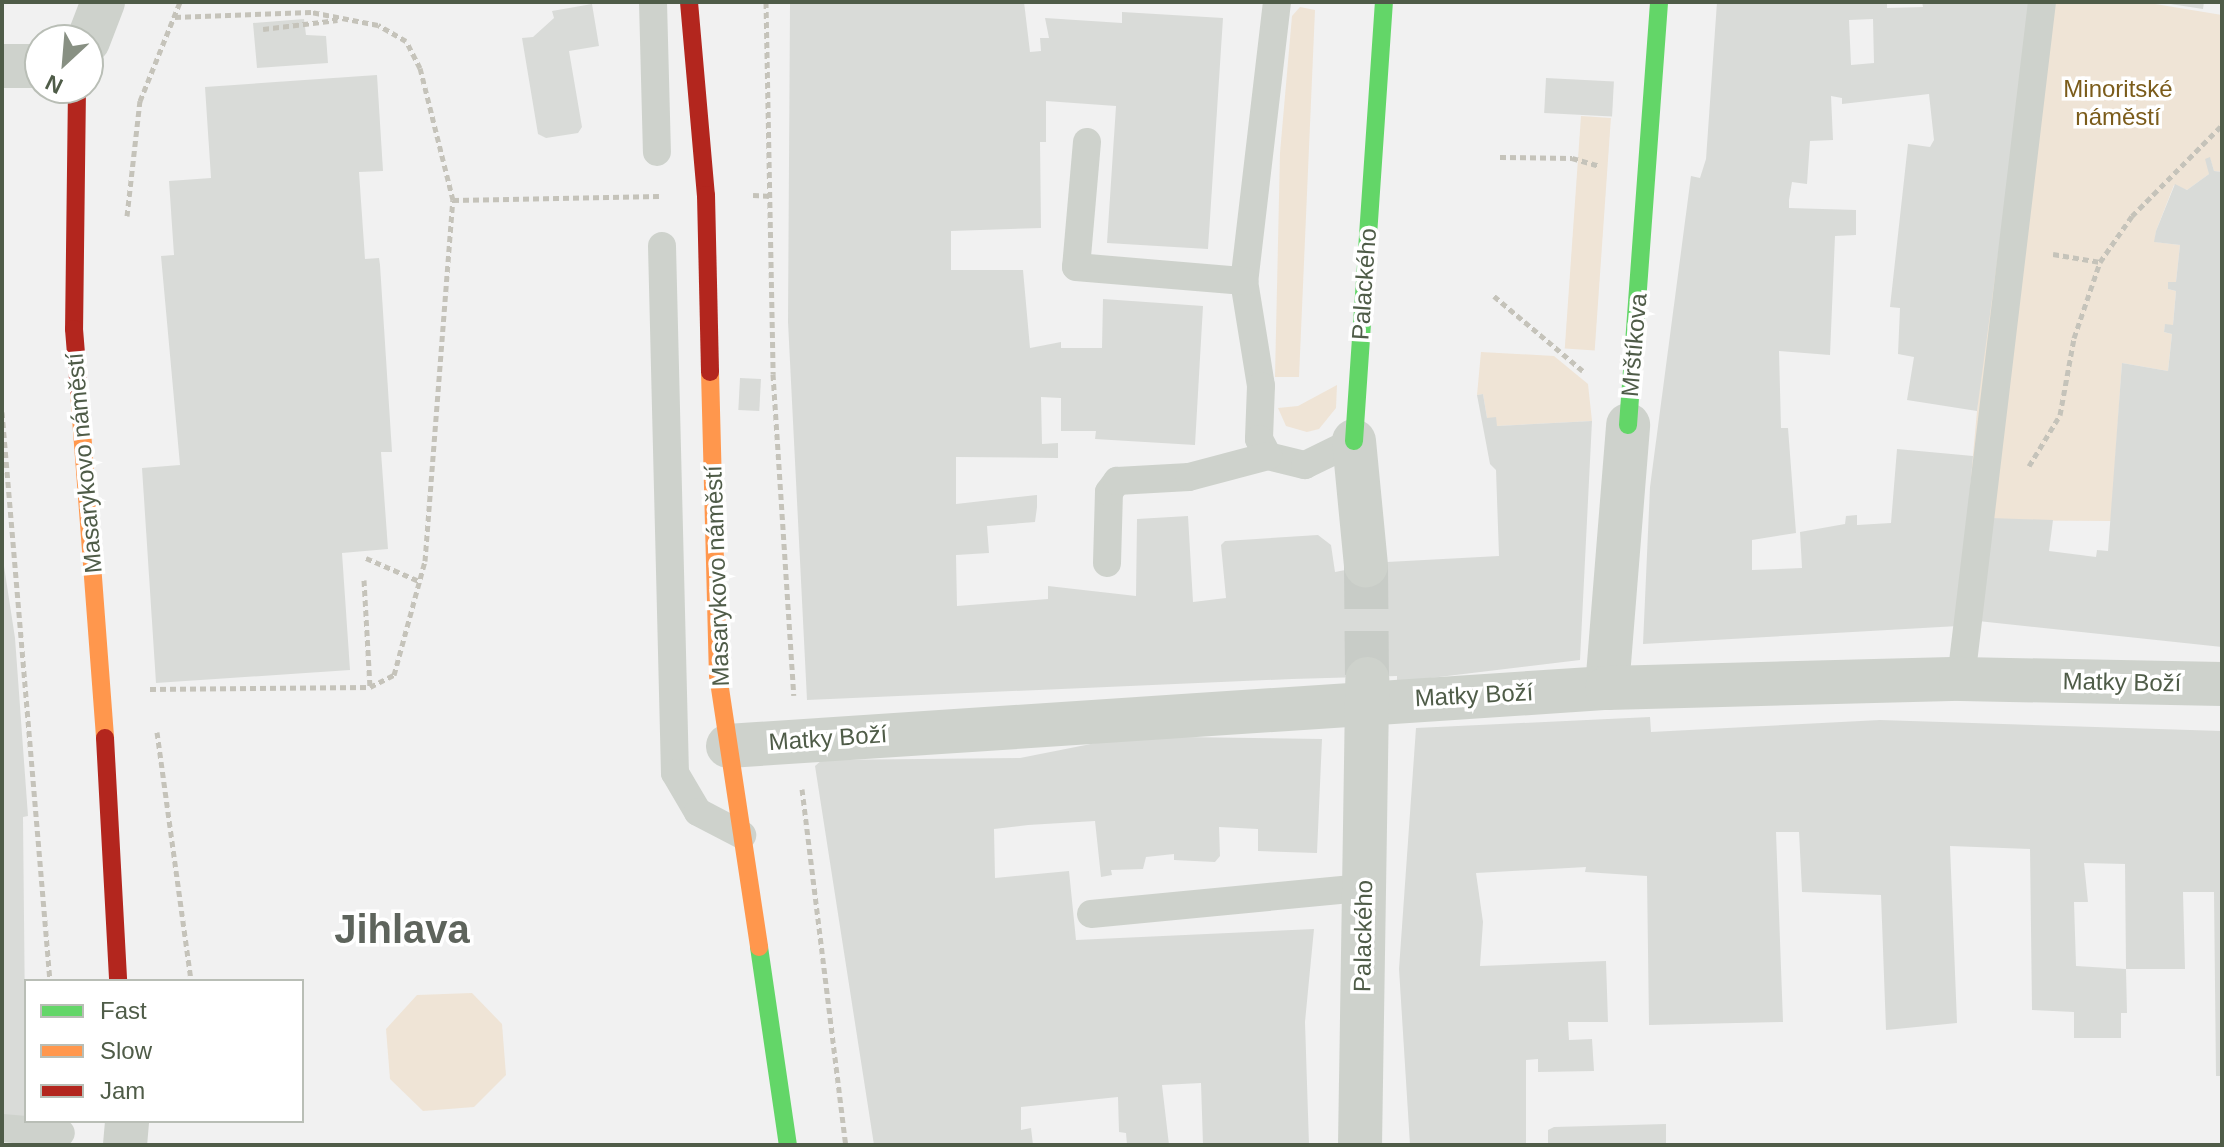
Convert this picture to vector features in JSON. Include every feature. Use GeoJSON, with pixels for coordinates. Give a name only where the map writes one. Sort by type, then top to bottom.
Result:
{"type":"FeatureCollection","features":[{"type":"Feature","properties":{"kind":"street"},"geometry":{"type":"LineString","coordinates":[[73,2],[75,24]]}},
{"type":"Feature","properties":{"kind":"street"},"geometry":{"type":"LineString","coordinates":[[95,24],[103,2]]}},
{"type":"Feature","properties":{"kind":"street","name":"Masarykovo náměstí"},"geometry":{"type":"LineString","coordinates":[[689,2],[706,195],[718,675],[788,1145]]}},
{"type":"Feature","properties":{"kind":"street","name":"Palackého"},"geometry":{"type":"LineString","coordinates":[[1366,565],[1354,441],[1384,2]]}},
{"type":"Feature","properties":{"kind":"street","name":"Mrštíkova"},"geometry":{"type":"LineString","coordinates":[[1607,688],[1659,2]]}},
{"type":"Feature","properties":{"kind":"street"},"geometry":{"type":"LineString","coordinates":[[2,66],[24,66]]}},
{"type":"Feature","properties":{"kind":"street","name":"Masarykovo náměstí"},"geometry":{"type":"LineString","coordinates":[[77,104],[74,329],[112,829],[118,979]]}},
{"type":"Feature","properties":{"kind":"street","name":"Matky Boží"},"geometry":{"type":"LineString","coordinates":[[728,746],[1366,690],[1607,688],[1961,679],[2222,684]]}},
{"type":"Feature","properties":{"kind":"street","name":"Palackého"},"geometry":{"type":"LineString","coordinates":[[1360,1145],[1366,690]]}},
{"type":"Feature","properties":{"kind":"street"},"geometry":{"type":"LineString","coordinates":[[125,1145],[127,1123]]}},
{"type":"Feature","properties":{"kind":"lane"},"geometry":{"type":"LineString","coordinates":[[653,2],[657,152]]}},
{"type":"Feature","properties":{"kind":"lane"},"geometry":{"type":"LineString","coordinates":[[1268,456],[1259,439],[1261,386],[1244,281],[1277,2]]}},
{"type":"Feature","properties":{"kind":"lane"},"geometry":{"type":"LineString","coordinates":[[1961,679],[2042,2]]}},
{"type":"Feature","properties":{"kind":"lane"},"geometry":{"type":"LineString","coordinates":[[1087,142],[1076,267],[1244,281]]}},
{"type":"Feature","properties":{"kind":"lane"},"geometry":{"type":"LineString","coordinates":[[662,246],[675,773],[698,812],[742,835]]}},
{"type":"Feature","properties":{"kind":"lane"},"geometry":{"type":"LineString","coordinates":[[1107,563],[1109,492],[1117,481],[1189,477],[1268,456],[1305,465],[1354,441]]}},
{"type":"Feature","properties":{"kind":"lane"},"geometry":{"type":"LineString","coordinates":[[1091,914],[1363,888]]}},
{"type":"Feature","properties":{"kind":"lane"},"geometry":{"type":"LineString","coordinates":[[2,1128],[61,1133]]}},
{"type":"Feature","properties":{"kind":"path"},"geometry":{"type":"LineString","coordinates":[[135,152],[140,101],[180,2]]}},
{"type":"Feature","properties":{"kind":"path"},"geometry":{"type":"LineString","coordinates":[[766,2],[773,374],[796,739],[846,1145]]}},
{"type":"Feature","properties":{"kind":"path"},"geometry":{"type":"LineString","coordinates":[[152,704],[149,689],[370,687],[394,675],[419,581],[453,200],[420,68],[406,41],[378,25],[311,12],[174,17]]}},
{"type":"Feature","properties":{"kind":"path"},"geometry":{"type":"LineString","coordinates":[[263,29],[314,27],[337,19]]}},
{"type":"Feature","properties":{"kind":"path"},"geometry":{"type":"LineString","coordinates":[[1981,499],[2031,464],[2060,415],[2074,338],[2100,262],[2132,216],[2222,125]]}},
{"type":"Feature","properties":{"kind":"path"},"geometry":{"type":"LineString","coordinates":[[1500,157],[1591,159],[1611,174]]}},
{"type":"Feature","properties":{"kind":"path"},"geometry":{"type":"LineString","coordinates":[[453,200],[772,196]]}},
{"type":"Feature","properties":{"kind":"path"},"geometry":{"type":"LineString","coordinates":[[2013,248],[2100,262]]}},
{"type":"Feature","properties":{"kind":"path"},"geometry":{"type":"LineString","coordinates":[[1494,296],[1587,375]]}},
{"type":"Feature","properties":{"kind":"path"},"geometry":{"type":"LineString","coordinates":[[2,412],[50,979]]}},
{"type":"Feature","properties":{"kind":"path"},"geometry":{"type":"LineString","coordinates":[[366,558],[419,581]]}},
{"type":"Feature","properties":{"kind":"path"},"geometry":{"type":"LineString","coordinates":[[364,580],[370,687]]}},
{"type":"Feature","properties":{"kind":"path"},"geometry":{"type":"LineString","coordinates":[[155,720],[174,827],[191,979]]}},
{"type":"Feature","properties":{"kind":"green space","name":"Minoritské náměstí"},"geometry":{"type":"Polygon","coordinates":[[[2032,2],[2143,2],[2222,15],[2222,172],[2214,171],[2210,158],[2209,174],[2187,190],[2174,185],[2156,231],[2155,242],[2180,245],[2176,282],[2168,282],[2168,289],[2176,291],[2173,325],[2165,325],[2164,332],[2172,334],[2168,371],[2122,363],[2111,521],[1967,520],[1981,368],[2032,2]]]}},
{"type":"Feature","properties":{"kind":"green space"},"geometry":{"type":"Polygon","coordinates":[[[1300,7],[1315,10],[1299,377],[1275,377],[1280,153],[1292,16],[1300,7]]]}},
{"type":"Feature","properties":{"kind":"green space"},"geometry":{"type":"Polygon","coordinates":[[[1581,116],[1611,118],[1595,351],[1565,348],[1581,116]]]}},
{"type":"Feature","properties":{"kind":"green space"},"geometry":{"type":"Polygon","coordinates":[[[1481,352],[1554,356],[1588,384],[1592,421],[1497,426],[1487,418],[1483,394],[1477,395],[1481,352]]]}},
{"type":"Feature","properties":{"kind":"green space"},"geometry":{"type":"Polygon","coordinates":[[[1337,385],[1336,408],[1319,429],[1307,432],[1286,426],[1278,408],[1298,406],[1337,385]]]}},
{"type":"Feature","properties":{"kind":"green space"},"geometry":{"type":"Polygon","coordinates":[[[472,993],[502,1024],[506,1075],[474,1107],[423,1111],[390,1079],[386,1029],[417,995],[472,993]]]}},
{"type":"Feature","properties":{"kind":"building"},"geometry":{"type":"Polygon","coordinates":[[[790,2],[1024,2],[1030,52],[1041,51],[1040,38],[1049,38],[1045,18],[1122,23],[1122,12],[1223,18],[1208,249],[1107,243],[1116,106],[1046,101],[1046,142],[1040,142],[1041,228],[951,231],[951,270],[1023,270],[1030,348],[1061,342],[1061,348],[1102,348],[1103,299],[1203,306],[1195,445],[1095,439],[1096,431],[1061,431],[1061,398],[1041,397],[1042,444],[1058,443],[1058,458],[956,457],[956,504],[1037,495],[1035,522],[987,526],[989,553],[956,555],[957,606],[1048,599],[1048,586],[1136,596],[1137,519],[1188,516],[1193,602],[1226,598],[1221,545],[1225,541],[1318,535],[1331,545],[1335,572],[1387,562],[1499,556],[1496,470],[1490,464],[1477,395],[1483,394],[1487,418],[1496,417],[1497,426],[1592,421],[1580,660],[1397,682],[1397,676],[1292,679],[807,700],[788,322],[790,2]]]}},
{"type":"Feature","properties":{"kind":"building"},"geometry":{"type":"Polygon","coordinates":[[[1717,2],[1887,2],[1887,8],[1923,7],[1922,2],[2032,2],[1977,411],[1907,400],[1914,357],[1898,354],[1900,308],[1890,307],[1908,144],[1930,147],[1934,140],[1929,94],[1842,104],[1842,98],[1831,96],[1833,140],[1810,141],[1807,184],[1792,182],[1789,200],[1789,208],[1856,210],[1856,235],[1835,236],[1830,355],[1779,351],[1781,428],[1788,428],[1796,533],[1752,540],[1752,570],[1802,568],[1800,532],[1845,524],[1846,516],[1857,515],[1857,525],[1891,523],[1897,449],[1973,456],[1958,626],[1643,644],[1650,487],[1691,176],[1700,178],[1706,159],[1717,2]],[[1873,19],[1849,20],[1851,65],[1874,63],[1873,19]]]}},
{"type":"Feature","properties":{"kind":"building"},"geometry":{"type":"Polygon","coordinates":[[[2157,2],[2204,2],[2203,9],[2157,2]]]}},
{"type":"Feature","properties":{"kind":"building"},"geometry":{"type":"Polygon","coordinates":[[[592,4],[599,46],[569,51],[582,127],[578,133],[546,138],[538,134],[522,38],[533,37],[554,18],[552,11],[592,4]]]}},
{"type":"Feature","properties":{"kind":"building"},"geometry":{"type":"Polygon","coordinates":[[[304,19],[306,35],[326,36],[328,63],[257,68],[253,23],[304,19]]]}},
{"type":"Feature","properties":{"kind":"building"},"geometry":{"type":"Polygon","coordinates":[[[377,75],[383,171],[359,172],[365,259],[379,258],[380,265],[392,452],[381,452],[388,549],[342,553],[350,670],[156,683],[142,468],[180,465],[161,256],[174,255],[169,181],[211,178],[205,87],[377,75]]]}},
{"type":"Feature","properties":{"kind":"building"},"geometry":{"type":"Polygon","coordinates":[[[1546,78],[1614,82],[1612,117],[1544,113],[1546,78]]]}},
{"type":"Feature","properties":{"kind":"building"},"geometry":{"type":"Polygon","coordinates":[[[2210,157],[2214,171],[2222,172],[2222,647],[1978,621],[1990,518],[2053,520],[2049,551],[2096,557],[2097,550],[2108,551],[2122,363],[2168,371],[2172,334],[2164,332],[2165,324],[2173,325],[2176,291],[2168,289],[2168,282],[2176,282],[2180,245],[2154,242],[2156,231],[2175,184],[2187,190],[2209,174],[2205,159],[2210,157]]]}},
{"type":"Feature","properties":{"kind":"building"},"geometry":{"type":"Polygon","coordinates":[[[740,378],[761,379],[759,411],[738,410],[740,378]]]}},
{"type":"Feature","properties":{"kind":"building"},"geometry":{"type":"Polygon","coordinates":[[[2,553],[15,638],[28,816],[23,817],[24,1117],[2,1116],[2,553]]]}},
{"type":"Feature","properties":{"kind":"building"},"geometry":{"type":"Polygon","coordinates":[[[1650,717],[1651,732],[1880,720],[2222,731],[2222,1076],[2216,1076],[2214,892],[2183,892],[2185,969],[2126,969],[2127,1013],[2121,1013],[2121,1038],[2074,1038],[2074,1012],[2032,1010],[2030,849],[1950,846],[1957,1023],[1886,1030],[1881,895],[1802,892],[1799,832],[1776,832],[1783,1022],[1649,1025],[1647,876],[1585,872],[1586,867],[1476,873],[1483,922],[1480,966],[1606,961],[1608,1022],[1568,1022],[1569,1040],[1592,1039],[1594,1071],[1538,1072],[1538,1059],[1526,1060],[1526,1145],[1410,1145],[1399,969],[1416,728],[1650,717]],[[2084,863],[2088,902],[2074,902],[2076,966],[2126,969],[2125,864],[2084,863]]]}},
{"type":"Feature","properties":{"kind":"building"},"geometry":{"type":"Polygon","coordinates":[[[1181,737],[1322,739],[1317,853],[1258,851],[1258,829],[1219,827],[1220,856],[1215,862],[1174,860],[1174,854],[1146,857],[1143,869],[1111,870],[1112,875],[1101,877],[1095,821],[1028,825],[994,829],[995,878],[1069,871],[1076,940],[1314,929],[1305,1022],[1309,1145],[1203,1145],[1201,1083],[1162,1085],[1169,1145],[1127,1145],[1126,1133],[1119,1132],[1118,1097],[1021,1107],[1021,1130],[1031,1128],[1033,1145],[874,1145],[815,766],[822,760],[1020,758],[1106,741],[1181,737]]]}},
{"type":"Feature","properties":{"kind":"building"},"geometry":{"type":"Polygon","coordinates":[[[1666,1124],[1666,1145],[1548,1145],[1548,1130],[1554,1127],[1666,1124]]]}},
{"type":"Feature","properties":{"kind":"tunnel"},"geometry":{"type":"LineString","coordinates":[[1366,565],[1367,679]]}},
{"type":"Feature","properties":{"kind":"traffic: fast"},"geometry":{"type":"LineString","coordinates":[[1354,441],[1384,2]]}},
{"type":"Feature","properties":{"kind":"traffic: fast"},"geometry":{"type":"LineString","coordinates":[[1628,425],[1659,2]]}},
{"type":"Feature","properties":{"kind":"traffic: fast"},"geometry":{"type":"LineString","coordinates":[[759,947],[788,1145]]}},
{"type":"Feature","properties":{"kind":"traffic: slow"},"geometry":{"type":"LineString","coordinates":[[710,372],[718,675],[759,947]]}},
{"type":"Feature","properties":{"kind":"traffic: slow"},"geometry":{"type":"LineString","coordinates":[[79,391],[105,738]]}},
{"type":"Feature","properties":{"kind":"traffic: jam"},"geometry":{"type":"LineString","coordinates":[[689,2],[706,195],[710,372]]}},
{"type":"Feature","properties":{"kind":"traffic: jam"},"geometry":{"type":"LineString","coordinates":[[77,104],[74,329],[79,391]]}},
{"type":"Feature","properties":{"kind":"traffic: jam"},"geometry":{"type":"LineString","coordinates":[[105,738],[118,979]]}},
{"type":"Feature","properties":{"kind":"district","name":"Jihlava"},"geometry":{"type":"Point","coordinates":[402,929]}}]}
